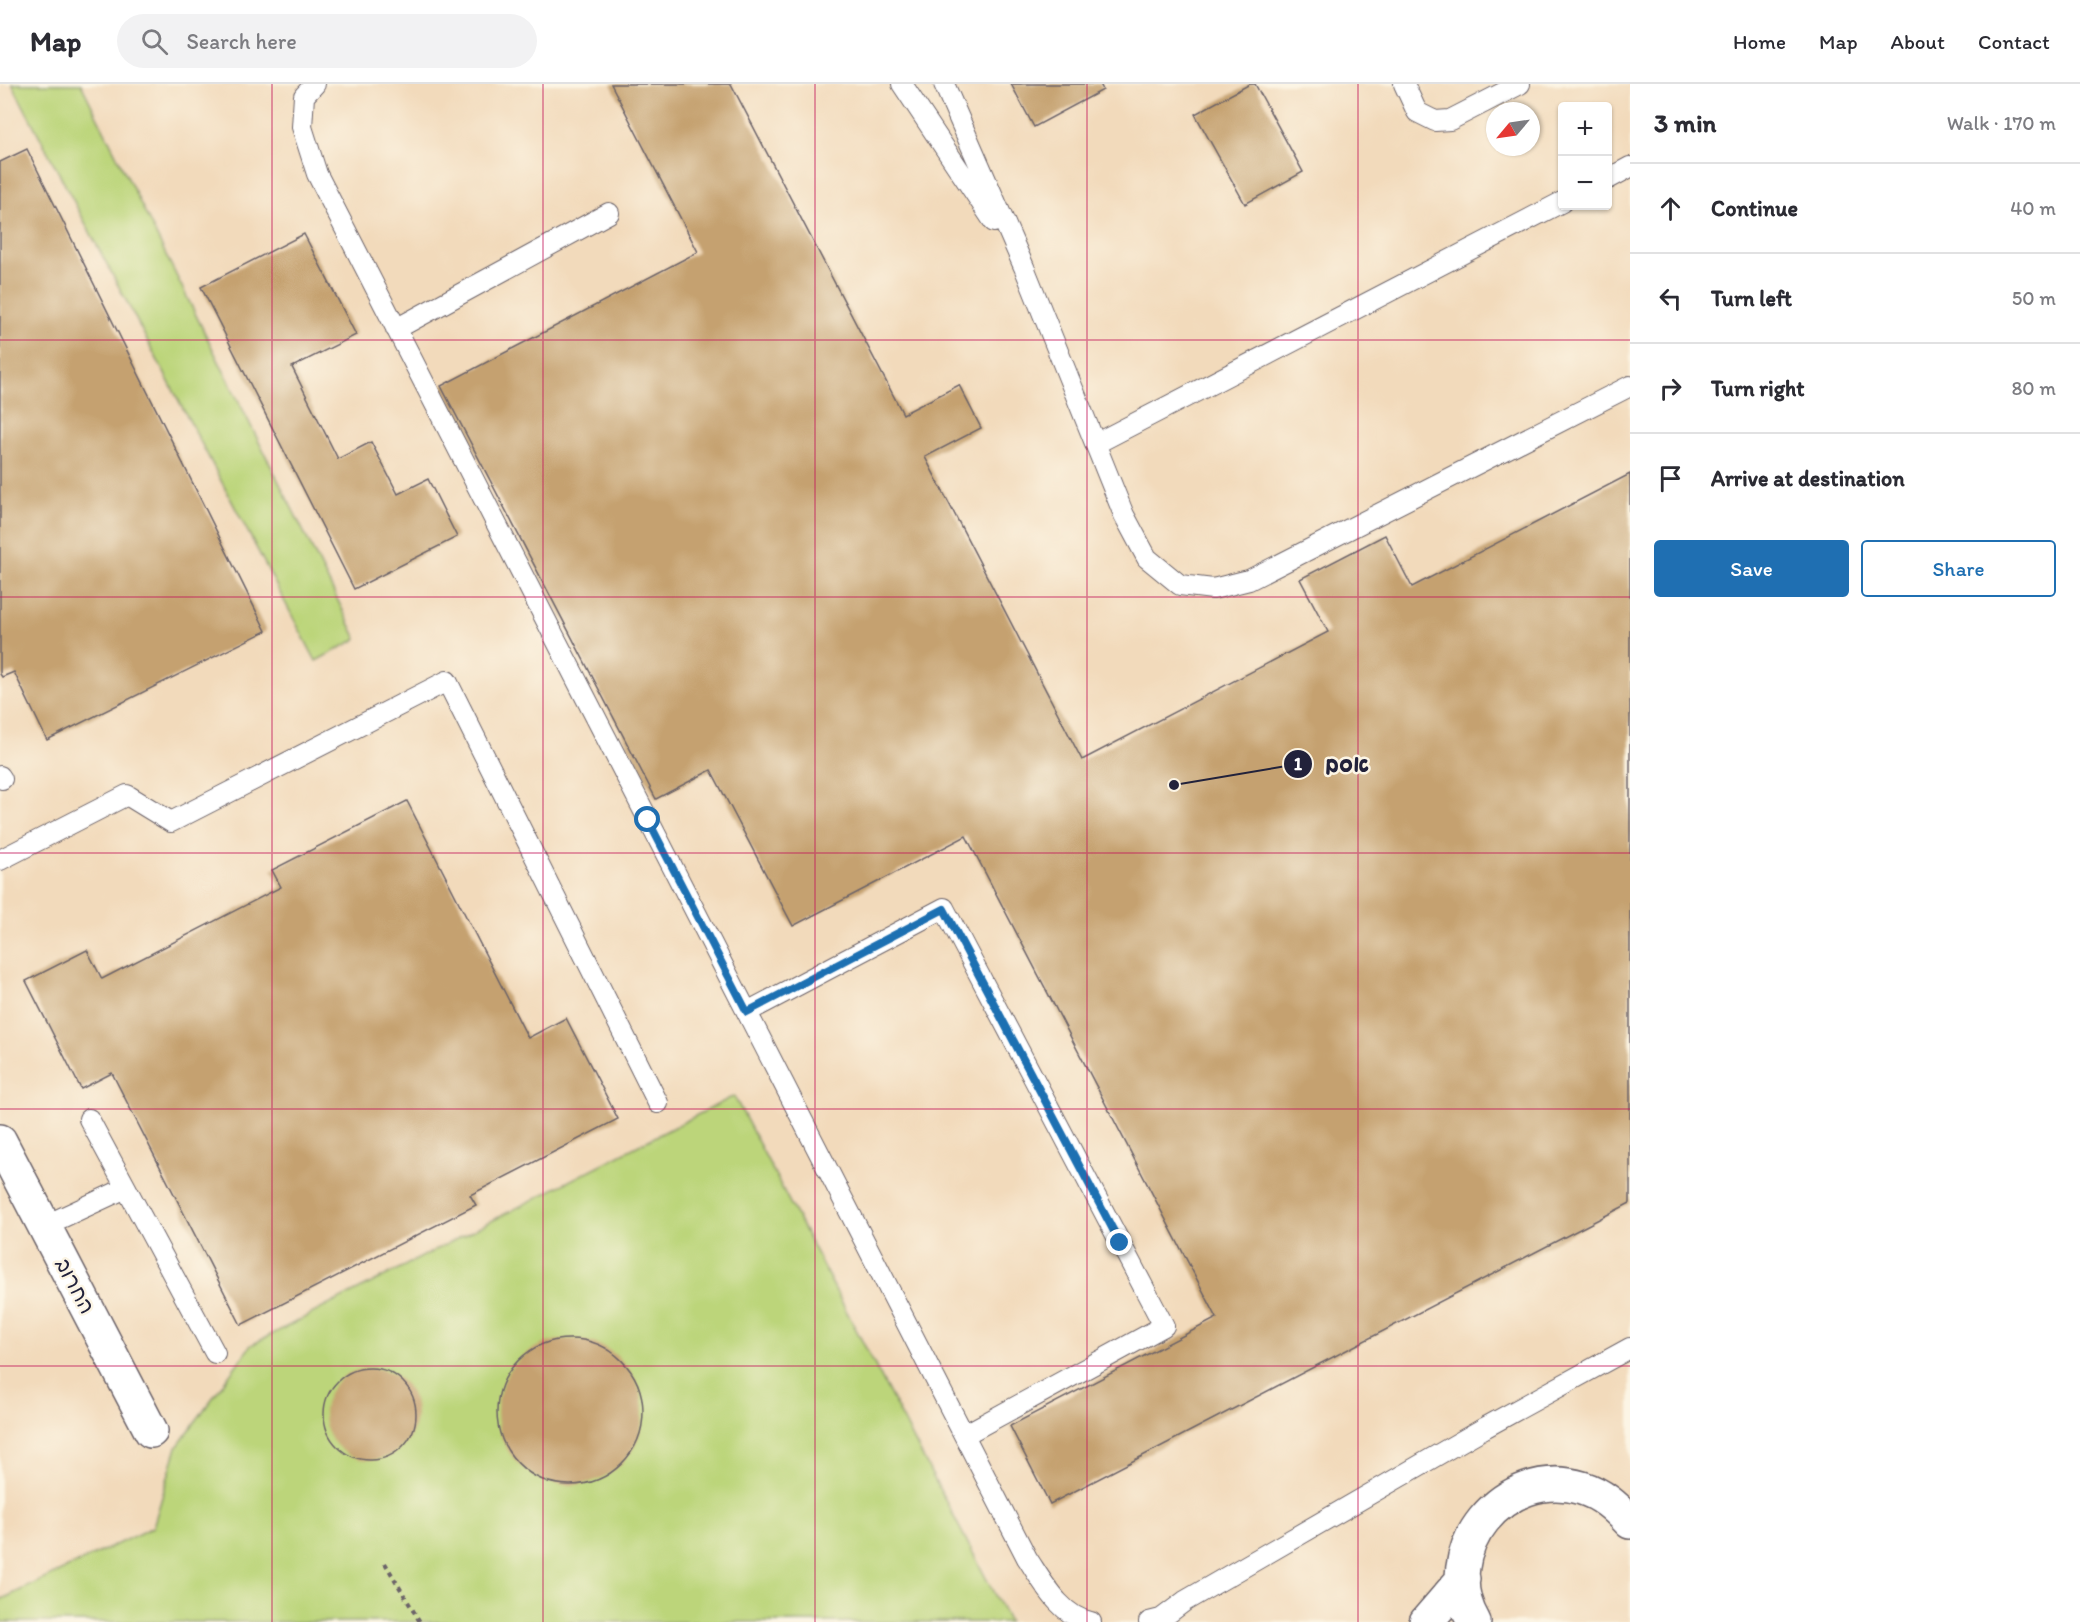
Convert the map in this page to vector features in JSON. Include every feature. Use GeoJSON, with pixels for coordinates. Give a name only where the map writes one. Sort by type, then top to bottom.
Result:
{"type":"FeatureCollection","features":[{"type":"Feature","properties":{"kind":"street","name":"החרוב"},"geometry":{"type":"LineString","coordinates":[[0,1141],[151,1431]]}},
{"type":"Feature","properties":{"kind":"street"},"geometry":{"type":"LineString","coordinates":[[1474,1622],[1463,1593],[1463,1561],[1474,1531],[1494,1507],[1520,1490],[1551,1484],[1581,1488],[1623,1508]]}},
{"type":"Feature","properties":{"kind":"street"},"geometry":{"type":"LineString","coordinates":[[1426,1622],[1463,1579]]}},
{"type":"Feature","properties":{"kind":"lane"},"geometry":{"type":"LineString","coordinates":[[315,84],[304,96],[302,127],[317,174],[1027,1558],[1053,1598],[1083,1620],[1092,1622]]}},
{"type":"Feature","properties":{"kind":"lane"},"geometry":{"type":"LineString","coordinates":[[902,84],[1024,267]]}},
{"type":"Feature","properties":{"kind":"lane"},"geometry":{"type":"LineString","coordinates":[[944,84],[1024,267],[1124,515],[1147,558],[1180,585],[1213,589],[1249,580],[1630,386]]}},
{"type":"Feature","properties":{"kind":"lane"},"geometry":{"type":"LineString","coordinates":[[1404,84],[1417,112],[1435,121],[1450,120],[1520,84]]}},
{"type":"Feature","properties":{"kind":"lane"},"geometry":{"type":"LineString","coordinates":[[1612,177],[1630,167]]}},
{"type":"Feature","properties":{"kind":"lane"},"geometry":{"type":"LineString","coordinates":[[1095,444],[1558,205]]}},
{"type":"Feature","properties":{"kind":"lane"},"geometry":{"type":"LineString","coordinates":[[396,329],[609,213]]}},
{"type":"Feature","properties":{"kind":"lane"},"geometry":{"type":"LineString","coordinates":[[0,860],[127,795],[171,822],[447,681],[658,1103]]}},
{"type":"Feature","properties":{"kind":"lane"},"geometry":{"type":"LineString","coordinates":[[0,855],[21,849]]}},
{"type":"Feature","properties":{"kind":"lane"},"geometry":{"type":"LineString","coordinates":[[747,1012],[944,909],[1164,1326],[964,1435]]}},
{"type":"Feature","properties":{"kind":"lane"},"geometry":{"type":"LineString","coordinates":[[89,1119],[215,1353]]}},
{"type":"Feature","properties":{"kind":"lane"},"geometry":{"type":"LineString","coordinates":[[44,1226],[126,1188]]}},
{"type":"Feature","properties":{"kind":"lane"},"geometry":{"type":"LineString","coordinates":[[1149,1622],[1161,1619],[1185,1601],[1486,1426],[1630,1348]]}},
{"type":"Feature","properties":{"kind":"path"},"geometry":{"type":"LineString","coordinates":[[385,1563],[420,1622]]}},
{"type":"Feature","properties":{"kind":"green space"},"geometry":{"type":"Polygon","coordinates":[[[12,84],[81,84],[357,639],[316,661],[12,84]]]}},
{"type":"Feature","properties":{"kind":"green space"},"geometry":{"type":"Polygon","coordinates":[[[734,1096],[1009,1622],[0,1622],[0,1600],[153,1527],[177,1447],[251,1345],[734,1096]]]}},
{"type":"Feature","properties":{"kind":"building"},"geometry":{"type":"Polygon","coordinates":[[[611,84],[731,84],[903,414],[959,385],[981,428],[925,457],[1082,760],[1328,632],[1300,579],[1385,535],[1412,587],[1630,474],[1630,1203],[1050,1504],[1010,1426],[1217,1318],[966,836],[793,926],[711,770],[656,799],[441,386],[698,252],[611,84]]]}},
{"type":"Feature","properties":{"kind":"building"},"geometry":{"type":"Polygon","coordinates":[[[1011,84],[1100,84],[1103,90],[1034,127],[1011,84]]]}},
{"type":"Feature","properties":{"kind":"building"},"geometry":{"type":"Polygon","coordinates":[[[1250,84],[1255,84],[1303,172],[1245,204],[1195,114],[1250,84]]]}},
{"type":"Feature","properties":{"kind":"building"},"geometry":{"type":"Polygon","coordinates":[[[27,149],[266,631],[47,740],[14,672],[2,677],[0,674],[0,162],[27,149]]]}},
{"type":"Feature","properties":{"kind":"building"},"geometry":{"type":"Polygon","coordinates":[[[304,234],[356,335],[292,367],[338,459],[371,442],[398,494],[428,479],[457,537],[354,589],[201,287],[304,234]]]}},
{"type":"Feature","properties":{"kind":"building"},"geometry":{"type":"Polygon","coordinates":[[[407,801],[528,1038],[566,1018],[618,1119],[470,1195],[476,1205],[241,1325],[112,1073],[81,1089],[26,981],[87,950],[102,979],[281,887],[272,870],[407,801]]]}},
{"type":"Feature","properties":{"kind":"building"},"geometry":{"type":"Polygon","coordinates":[[[570,1339],[598,1344],[622,1360],[638,1384],[643,1412],[638,1440],[622,1464],[598,1480],[570,1485],[542,1480],[518,1464],[502,1440],[497,1412],[502,1384],[518,1360],[542,1344],[570,1339]]]}},
{"type":"Feature","properties":{"kind":"building"},"geometry":{"type":"Polygon","coordinates":[[[370,1368],[387,1372],[402,1382],[412,1397],[416,1414],[412,1431],[402,1446],[387,1456],[370,1460],[353,1456],[338,1446],[328,1431],[324,1414],[328,1397],[338,1382],[353,1372],[370,1368]]]}},
{"type":"Feature","properties":{"kind":"place","name":"אסם"},"geometry":{"type":"Point","coordinates":[1174,785]}},
{"type":"Feature","properties":{"kind":"route"},"geometry":{"type":"LineString","coordinates":[[648,820],[747,1012],[944,909],[1120,1243]]}}]}
